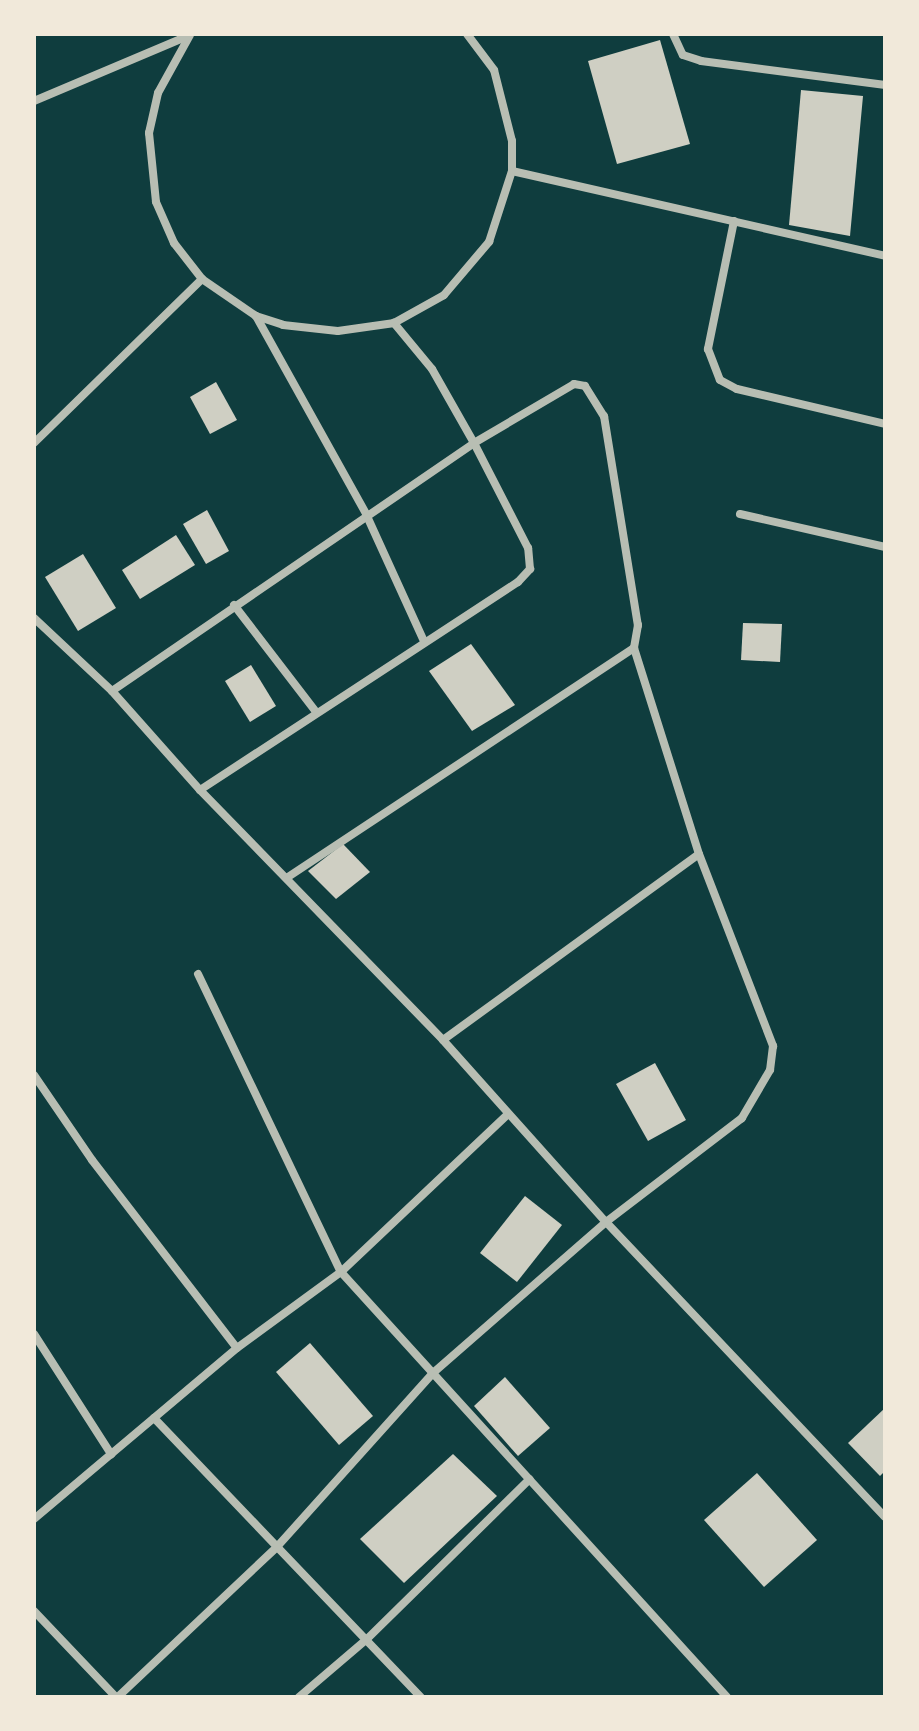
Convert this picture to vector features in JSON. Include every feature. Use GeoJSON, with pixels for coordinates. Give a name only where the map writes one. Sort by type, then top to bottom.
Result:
{"type":"FeatureCollection","features":[{"type":"Feature","properties":{"kind":"street"},"geometry":{"type":"LineString","coordinates":[[191,35],[158,93],[149,133],[149,167],[156,202],[174,243],[202,279],[256,316],[283,325],[338,331],[394,323],[444,295],[489,242],[512,171],[508,111],[494,70],[467,34]]}},
{"type":"Feature","properties":{"kind":"street"},"geometry":{"type":"LineString","coordinates":[[673,34],[683,55],[701,61],[885,85]]}},
{"type":"Feature","properties":{"kind":"street"},"geometry":{"type":"LineString","coordinates":[[34,101],[191,35]]}},
{"type":"Feature","properties":{"kind":"street"},"geometry":{"type":"LineString","coordinates":[[512,171],[885,256]]}},
{"type":"Feature","properties":{"kind":"street"},"geometry":{"type":"LineString","coordinates":[[734,221],[708,349],[720,380],[737,389],[885,424]]}},
{"type":"Feature","properties":{"kind":"street"},"geometry":{"type":"LineString","coordinates":[[34,443],[202,279]]}},
{"type":"Feature","properties":{"kind":"street"},"geometry":{"type":"LineString","coordinates":[[256,316],[366,514],[424,641]]}},
{"type":"Feature","properties":{"kind":"street"},"geometry":{"type":"LineString","coordinates":[[200,790],[518,582],[530,569],[528,548],[474,443],[432,369],[394,323]]}},
{"type":"Feature","properties":{"kind":"street"},"geometry":{"type":"LineString","coordinates":[[34,1611],[117,1697],[278,1546],[433,1373],[606,1222],[742,1118],[770,1070],[773,1046],[699,854],[634,648],[638,625],[628,545],[604,416],[595,397],[574,384],[474,443],[366,514],[112,691]]}},
{"type":"Feature","properties":{"kind":"street"},"geometry":{"type":"LineString","coordinates":[[740,514],[885,547]]}},
{"type":"Feature","properties":{"kind":"street"},"geometry":{"type":"LineString","coordinates":[[234,605],[316,712]]}},
{"type":"Feature","properties":{"kind":"street"},"geometry":{"type":"LineString","coordinates":[[34,618],[112,691],[200,790],[288,877],[443,1040],[606,1222],[885,1517]]}},
{"type":"Feature","properties":{"kind":"street"},"geometry":{"type":"LineString","coordinates":[[288,877],[634,648]]}},
{"type":"Feature","properties":{"kind":"street"},"geometry":{"type":"LineString","coordinates":[[443,1040],[699,854]]}},
{"type":"Feature","properties":{"kind":"street"},"geometry":{"type":"LineString","coordinates":[[198,974],[341,1272],[727,1697]]}},
{"type":"Feature","properties":{"kind":"street"},"geometry":{"type":"LineString","coordinates":[[34,1075],[92,1160],[237,1348]]}},
{"type":"Feature","properties":{"kind":"street"},"geometry":{"type":"LineString","coordinates":[[34,1519],[237,1348],[341,1272],[508,1114]]}},
{"type":"Feature","properties":{"kind":"street"},"geometry":{"type":"LineString","coordinates":[[34,1334],[111,1454]]}},
{"type":"Feature","properties":{"kind":"street"},"geometry":{"type":"LineString","coordinates":[[154,1418],[421,1697]]}},
{"type":"Feature","properties":{"kind":"street"},"geometry":{"type":"LineString","coordinates":[[299,1697],[367,1639],[530,1479]]}},
{"type":"Feature","properties":{"kind":"building"},"geometry":{"type":"Polygon","coordinates":[[[660,40],[690,144],[617,164],[588,61],[660,40]]]}},
{"type":"Feature","properties":{"kind":"building"},"geometry":{"type":"Polygon","coordinates":[[[801,90],[863,96],[850,236],[789,225],[801,90]]]}},
{"type":"Feature","properties":{"kind":"building"},"geometry":{"type":"Polygon","coordinates":[[[216,382],[237,420],[210,434],[190,397],[216,382]]]}},
{"type":"Feature","properties":{"kind":"building"},"geometry":{"type":"Polygon","coordinates":[[[207,510],[229,551],[206,564],[183,524],[207,510]]]}},
{"type":"Feature","properties":{"kind":"building"},"geometry":{"type":"Polygon","coordinates":[[[176,535],[195,565],[140,599],[122,570],[176,535]]]}},
{"type":"Feature","properties":{"kind":"building"},"geometry":{"type":"Polygon","coordinates":[[[83,554],[116,608],[78,631],[45,577],[83,554]]]}},
{"type":"Feature","properties":{"kind":"building"},"geometry":{"type":"Polygon","coordinates":[[[743,623],[782,624],[780,662],[741,660],[743,623]]]}},
{"type":"Feature","properties":{"kind":"building"},"geometry":{"type":"Polygon","coordinates":[[[471,644],[515,705],[472,731],[429,671],[471,644]]]}},
{"type":"Feature","properties":{"kind":"building"},"geometry":{"type":"Polygon","coordinates":[[[251,665],[276,706],[250,722],[225,681],[251,665]]]}},
{"type":"Feature","properties":{"kind":"building"},"geometry":{"type":"Polygon","coordinates":[[[343,844],[370,872],[336,899],[308,871],[343,844]]]}},
{"type":"Feature","properties":{"kind":"building"},"geometry":{"type":"Polygon","coordinates":[[[655,1063],[686,1120],[648,1141],[616,1084],[655,1063]]]}},
{"type":"Feature","properties":{"kind":"building"},"geometry":{"type":"Polygon","coordinates":[[[525,1196],[562,1225],[517,1282],[480,1253],[525,1196]]]}},
{"type":"Feature","properties":{"kind":"building"},"geometry":{"type":"Polygon","coordinates":[[[310,1343],[373,1416],[339,1445],[276,1372],[310,1343]]]}},
{"type":"Feature","properties":{"kind":"building"},"geometry":{"type":"Polygon","coordinates":[[[505,1377],[550,1428],[518,1456],[474,1406],[505,1377]]]}},
{"type":"Feature","properties":{"kind":"building"},"geometry":{"type":"Polygon","coordinates":[[[885,1408],[885,1471],[880,1476],[848,1443],[885,1408]]]}},
{"type":"Feature","properties":{"kind":"building"},"geometry":{"type":"Polygon","coordinates":[[[453,1454],[497,1496],[404,1583],[360,1539],[453,1454]]]}},
{"type":"Feature","properties":{"kind":"building"},"geometry":{"type":"Polygon","coordinates":[[[757,1473],[817,1540],[764,1587],[704,1520],[757,1473]]]}}]}
